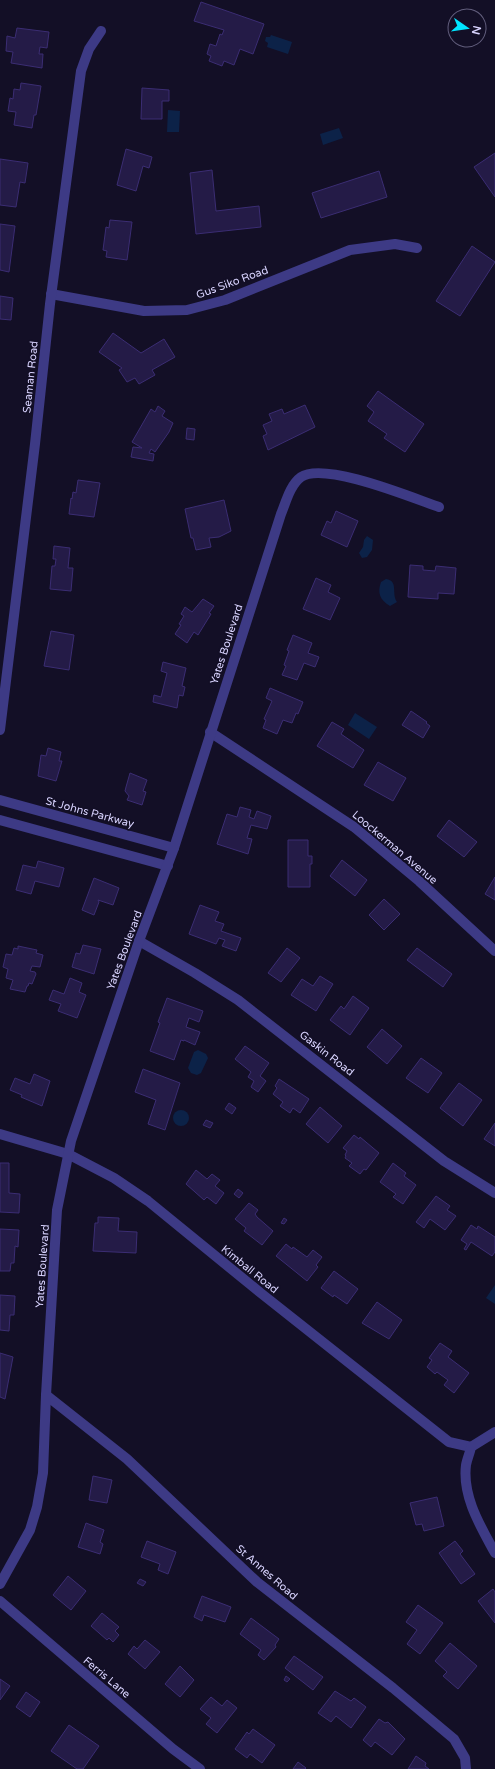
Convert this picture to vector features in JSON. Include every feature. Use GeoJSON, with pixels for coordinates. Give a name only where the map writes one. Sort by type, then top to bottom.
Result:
{"type":"FeatureCollection","features":[{"type":"Feature","properties":{"kind":"street","name":"Seaman Road"},"geometry":{"type":"LineString","coordinates":[[0,730],[52,294],[81,71],[89,49],[101,31]]}},
{"type":"Feature","properties":{"kind":"street","name":"Gus Siko Road"},"geometry":{"type":"LineString","coordinates":[[52,294],[144,310],[187,310],[225,300],[350,250],[396,244],[416,248]]}},
{"type":"Feature","properties":{"kind":"street","name":"Yates Boulevard"},"geometry":{"type":"LineString","coordinates":[[0,1584],[30,1530],[38,1507],[43,1473],[46,1396],[58,1210],[71,1140],[139,941],[168,866],[281,514],[292,487],[302,477],[314,472],[333,473],[356,479],[439,507]]}},
{"type":"Feature","properties":{"kind":"street","name":"Loockerman Avenue"},"geometry":{"type":"LineString","coordinates":[[210,732],[354,827],[419,881],[495,950]]}},
{"type":"Feature","properties":{"kind":"street","name":"St Johns Parkway"},"geometry":{"type":"LineString","coordinates":[[0,800],[174,848]]}},
{"type":"Feature","properties":{"kind":"street"},"geometry":{"type":"LineString","coordinates":[[0,820],[168,866]]}},
{"type":"Feature","properties":{"kind":"street","name":"Gaskin Road"},"geometry":{"type":"LineString","coordinates":[[139,941],[238,1000],[270,1023],[444,1161],[495,1193]]}},
{"type":"Feature","properties":{"kind":"street","name":"Kimball Road"},"geometry":{"type":"LineString","coordinates":[[0,1134],[68,1154],[114,1178],[148,1201],[262,1294],[449,1442],[471,1447]]}},
{"type":"Feature","properties":{"kind":"street","name":"St Annes Road"},"geometry":{"type":"LineString","coordinates":[[46,1396],[127,1459],[257,1582],[393,1688],[454,1739],[465,1758],[466,1769]]}},
{"type":"Feature","properties":{"kind":"street"},"geometry":{"type":"LineString","coordinates":[[495,1432],[471,1447],[466,1466],[468,1494],[477,1520],[495,1553]]}},
{"type":"Feature","properties":{"kind":"street","name":"Ferris Lane"},"geometry":{"type":"LineString","coordinates":[[0,1602],[167,1744],[200,1769]]}},
{"type":"Feature","properties":{"kind":"water"},"geometry":{"type":"Polygon","coordinates":[[[271,35],[292,42],[288,54],[267,47],[268,43],[265,41],[266,37],[270,37],[271,35]]]}},
{"type":"Feature","properties":{"kind":"water"},"geometry":{"type":"Polygon","coordinates":[[[168,110],[180,111],[179,132],[167,132],[168,110]]]}},
{"type":"Feature","properties":{"kind":"water"},"geometry":{"type":"Polygon","coordinates":[[[339,128],[343,138],[323,145],[320,134],[339,128]]]}},
{"type":"Feature","properties":{"kind":"water"},"geometry":{"type":"Polygon","coordinates":[[[367,536],[373,540],[372,550],[367,557],[362,558],[359,553],[367,536]]]}},
{"type":"Feature","properties":{"kind":"water"},"geometry":{"type":"Polygon","coordinates":[[[386,579],[390,580],[394,585],[395,599],[397,602],[390,606],[382,599],[379,593],[381,582],[386,579]]]}},
{"type":"Feature","properties":{"kind":"water"},"geometry":{"type":"Polygon","coordinates":[[[355,713],[377,727],[369,739],[348,725],[355,713]]]}},
{"type":"Feature","properties":{"kind":"water"},"geometry":{"type":"Polygon","coordinates":[[[198,1050],[206,1054],[208,1058],[201,1073],[197,1075],[191,1073],[188,1068],[194,1052],[198,1050]]]}},
{"type":"Feature","properties":{"kind":"water"},"geometry":{"type":"Polygon","coordinates":[[[181,1110],[188,1115],[189,1118],[184,1125],[181,1126],[174,1121],[173,1118],[178,1111],[181,1110]]]}},
{"type":"Feature","properties":{"kind":"water"},"geometry":{"type":"Polygon","coordinates":[[[495,1285],[495,1304],[486,1298],[495,1285]]]}},
{"type":"Feature","properties":{"kind":"building"},"geometry":{"type":"Polygon","coordinates":[[[201,2],[264,24],[253,54],[240,49],[234,65],[224,61],[222,66],[209,61],[211,56],[207,54],[210,44],[216,46],[220,34],[222,35],[224,30],[194,21],[201,2]]]}},
{"type":"Feature","properties":{"kind":"building"},"geometry":{"type":"Polygon","coordinates":[[[17,28],[49,32],[47,48],[40,47],[39,54],[43,54],[42,68],[11,63],[13,52],[6,51],[7,36],[15,38],[17,28]]]}},
{"type":"Feature","properties":{"kind":"building"},"geometry":{"type":"Polygon","coordinates":[[[21,83],[41,86],[32,128],[14,125],[16,112],[8,111],[10,98],[13,99],[14,89],[20,90],[21,83]]]}},
{"type":"Feature","properties":{"kind":"building"},"geometry":{"type":"Polygon","coordinates":[[[142,88],[169,90],[169,101],[162,101],[162,119],[141,119],[142,88]]]}},
{"type":"Feature","properties":{"kind":"building"},"geometry":{"type":"Polygon","coordinates":[[[126,149],[152,157],[149,168],[143,166],[136,191],[117,185],[126,149]]]}},
{"type":"Feature","properties":{"kind":"building"},"geometry":{"type":"Polygon","coordinates":[[[495,153],[495,197],[474,167],[495,153]]]}},
{"type":"Feature","properties":{"kind":"building"},"geometry":{"type":"Polygon","coordinates":[[[0,159],[28,163],[25,183],[20,182],[16,207],[0,205],[0,159]]]}},
{"type":"Feature","properties":{"kind":"building"},"geometry":{"type":"Polygon","coordinates":[[[212,170],[216,211],[259,206],[261,227],[196,234],[190,173],[212,170]]]}},
{"type":"Feature","properties":{"kind":"building"},"geometry":{"type":"Polygon","coordinates":[[[379,171],[387,197],[321,218],[312,193],[379,171]]]}},
{"type":"Feature","properties":{"kind":"building"},"geometry":{"type":"Polygon","coordinates":[[[110,220],[132,222],[127,260],[106,257],[107,251],[103,250],[106,227],[109,228],[110,220]]]}},
{"type":"Feature","properties":{"kind":"building"},"geometry":{"type":"Polygon","coordinates":[[[0,224],[15,226],[9,272],[0,270],[0,224]]]}},
{"type":"Feature","properties":{"kind":"building"},"geometry":{"type":"Polygon","coordinates":[[[472,246],[495,262],[460,316],[436,301],[472,246]]]}},
{"type":"Feature","properties":{"kind":"building"},"geometry":{"type":"Polygon","coordinates":[[[0,296],[13,298],[11,320],[0,319],[0,296]]]}},
{"type":"Feature","properties":{"kind":"building"},"geometry":{"type":"Polygon","coordinates":[[[113,333],[141,353],[164,339],[175,357],[152,370],[155,375],[139,384],[135,378],[127,382],[119,370],[122,368],[99,352],[113,333]]]}},
{"type":"Feature","properties":{"kind":"building"},"geometry":{"type":"Polygon","coordinates":[[[378,391],[424,424],[405,452],[384,438],[387,434],[368,421],[374,412],[367,406],[378,391]]]}},
{"type":"Feature","properties":{"kind":"building"},"geometry":{"type":"Polygon","coordinates":[[[305,405],[315,427],[268,450],[263,436],[267,434],[263,425],[272,421],[269,414],[282,409],[284,414],[305,405]]]}},
{"type":"Feature","properties":{"kind":"building"},"geometry":{"type":"Polygon","coordinates":[[[158,406],[165,411],[162,416],[173,423],[169,432],[155,452],[151,449],[149,453],[154,454],[153,461],[131,457],[133,447],[142,448],[132,442],[151,409],[155,412],[158,406]]]}},
{"type":"Feature","properties":{"kind":"building"},"geometry":{"type":"Polygon","coordinates":[[[187,428],[195,429],[194,440],[186,439],[187,428]]]}},
{"type":"Feature","properties":{"kind":"building"},"geometry":{"type":"Polygon","coordinates":[[[78,480],[100,483],[94,517],[69,514],[71,498],[72,499],[73,492],[76,493],[78,480]]]}},
{"type":"Feature","properties":{"kind":"building"},"geometry":{"type":"Polygon","coordinates":[[[224,500],[231,531],[219,537],[209,538],[211,547],[196,550],[193,538],[191,538],[185,509],[224,500]]]}},
{"type":"Feature","properties":{"kind":"building"},"geometry":{"type":"Polygon","coordinates":[[[336,511],[358,521],[347,547],[321,535],[327,521],[331,523],[336,511]]]}},
{"type":"Feature","properties":{"kind":"building"},"geometry":{"type":"Polygon","coordinates":[[[54,546],[70,548],[68,568],[73,568],[71,591],[50,589],[52,566],[55,566],[56,559],[53,559],[54,546]]]}},
{"type":"Feature","properties":{"kind":"building"},"geometry":{"type":"Polygon","coordinates":[[[410,565],[423,566],[423,570],[435,571],[436,566],[456,568],[454,594],[438,593],[438,599],[408,597],[410,565]]]}},
{"type":"Feature","properties":{"kind":"building"},"geometry":{"type":"Polygon","coordinates":[[[316,578],[331,585],[328,592],[340,598],[330,620],[303,609],[316,578]]]}},
{"type":"Feature","properties":{"kind":"building"},"geometry":{"type":"Polygon","coordinates":[[[203,599],[214,606],[209,613],[211,614],[198,635],[194,632],[187,643],[175,634],[181,625],[179,624],[184,616],[181,614],[185,607],[192,612],[203,599]]]}},
{"type":"Feature","properties":{"kind":"building"},"geometry":{"type":"Polygon","coordinates":[[[51,631],[74,635],[69,670],[44,666],[51,631]]]}},
{"type":"Feature","properties":{"kind":"building"},"geometry":{"type":"Polygon","coordinates":[[[293,635],[312,643],[308,653],[319,657],[315,667],[304,663],[297,680],[282,675],[286,666],[284,665],[289,651],[287,650],[293,635]]]}},
{"type":"Feature","properties":{"kind":"building"},"geometry":{"type":"Polygon","coordinates":[[[163,662],[186,668],[182,686],[185,687],[183,696],[179,695],[177,708],[153,702],[154,695],[161,697],[167,673],[161,671],[163,662]]]}},
{"type":"Feature","properties":{"kind":"building"},"geometry":{"type":"Polygon","coordinates":[[[270,688],[303,702],[292,723],[283,720],[277,734],[263,728],[266,720],[264,719],[272,701],[266,698],[270,688]]]}},
{"type":"Feature","properties":{"kind":"building"},"geometry":{"type":"Polygon","coordinates":[[[411,711],[427,722],[426,723],[430,726],[423,738],[402,725],[411,711]]]}},
{"type":"Feature","properties":{"kind":"building"},"geometry":{"type":"Polygon","coordinates":[[[332,722],[344,729],[341,734],[364,750],[353,768],[317,746],[332,722]]]}},
{"type":"Feature","properties":{"kind":"building"},"geometry":{"type":"Polygon","coordinates":[[[48,748],[61,752],[59,761],[62,761],[56,781],[38,776],[41,755],[46,756],[48,748]]]}},
{"type":"Feature","properties":{"kind":"building"},"geometry":{"type":"Polygon","coordinates":[[[378,762],[406,778],[393,801],[364,785],[378,762]]]}},
{"type":"Feature","properties":{"kind":"building"},"geometry":{"type":"Polygon","coordinates":[[[130,773],[147,780],[143,791],[146,792],[142,805],[127,800],[129,796],[125,791],[130,773]]]}},
{"type":"Feature","properties":{"kind":"building"},"geometry":{"type":"Polygon","coordinates":[[[240,807],[251,810],[249,817],[254,819],[257,811],[271,816],[267,829],[251,825],[247,838],[252,839],[248,854],[217,844],[227,814],[237,817],[240,807]]]}},
{"type":"Feature","properties":{"kind":"building"},"geometry":{"type":"Polygon","coordinates":[[[449,820],[477,842],[464,857],[437,836],[449,820]]]}},
{"type":"Feature","properties":{"kind":"building"},"geometry":{"type":"Polygon","coordinates":[[[288,840],[308,840],[308,856],[312,856],[312,864],[310,864],[310,887],[288,887],[288,840]]]}},
{"type":"Feature","properties":{"kind":"building"},"geometry":{"type":"Polygon","coordinates":[[[342,860],[367,880],[355,896],[330,876],[342,860]]]}},
{"type":"Feature","properties":{"kind":"building"},"geometry":{"type":"Polygon","coordinates":[[[38,861],[64,868],[59,887],[35,881],[31,894],[16,890],[23,865],[36,868],[38,861]]]}},
{"type":"Feature","properties":{"kind":"building"},"geometry":{"type":"Polygon","coordinates":[[[495,877],[495,900],[485,894],[495,877]]]}},
{"type":"Feature","properties":{"kind":"building"},"geometry":{"type":"Polygon","coordinates":[[[94,878],[119,888],[113,905],[98,900],[99,902],[94,915],[82,910],[94,878]]]}},
{"type":"Feature","properties":{"kind":"building"},"geometry":{"type":"Polygon","coordinates":[[[384,899],[400,914],[384,930],[369,915],[384,899]]]}},
{"type":"Feature","properties":{"kind":"building"},"geometry":{"type":"Polygon","coordinates":[[[200,905],[219,912],[215,921],[224,924],[221,931],[241,938],[236,951],[222,946],[225,940],[219,938],[216,944],[189,934],[200,905]]]}},
{"type":"Feature","properties":{"kind":"building"},"geometry":{"type":"Polygon","coordinates":[[[83,945],[101,949],[94,974],[72,967],[76,953],[80,954],[83,945]]]}},
{"type":"Feature","properties":{"kind":"building"},"geometry":{"type":"Polygon","coordinates":[[[18,946],[37,950],[36,953],[43,955],[40,967],[32,966],[30,971],[35,972],[36,974],[32,984],[29,983],[25,992],[10,989],[13,980],[6,978],[8,969],[3,967],[6,954],[12,955],[14,948],[18,949],[18,946]]]}},
{"type":"Feature","properties":{"kind":"building"},"geometry":{"type":"Polygon","coordinates":[[[287,948],[300,958],[281,982],[268,973],[287,948]]]}},
{"type":"Feature","properties":{"kind":"building"},"geometry":{"type":"Polygon","coordinates":[[[417,948],[452,974],[443,987],[407,960],[417,948]]]}},
{"type":"Feature","properties":{"kind":"building"},"geometry":{"type":"Polygon","coordinates":[[[320,976],[333,984],[316,1011],[291,995],[302,979],[313,986],[320,976]]]}},
{"type":"Feature","properties":{"kind":"building"},"geometry":{"type":"Polygon","coordinates":[[[70,978],[82,983],[79,992],[86,995],[77,1018],[58,1011],[61,1004],[49,1000],[53,990],[64,994],[70,978]]]}},
{"type":"Feature","properties":{"kind":"building"},"geometry":{"type":"Polygon","coordinates":[[[353,996],[369,1008],[350,1035],[330,1020],[341,1006],[344,1009],[353,996]]]}},
{"type":"Feature","properties":{"kind":"building"},"geometry":{"type":"Polygon","coordinates":[[[167,998],[203,1011],[199,1022],[189,1018],[186,1027],[200,1032],[195,1045],[181,1040],[174,1060],[150,1051],[160,1023],[158,1022],[167,998]]]}},
{"type":"Feature","properties":{"kind":"building"},"geometry":{"type":"Polygon","coordinates":[[[382,1029],[402,1046],[387,1064],[367,1047],[382,1029]]]}},
{"type":"Feature","properties":{"kind":"building"},"geometry":{"type":"Polygon","coordinates":[[[245,1046],[269,1063],[260,1076],[266,1081],[258,1092],[251,1087],[254,1081],[248,1077],[251,1072],[235,1059],[245,1046]]]}},
{"type":"Feature","properties":{"kind":"building"},"geometry":{"type":"Polygon","coordinates":[[[421,1058],[442,1073],[428,1093],[406,1078],[421,1058]]]}},
{"type":"Feature","properties":{"kind":"building"},"geometry":{"type":"Polygon","coordinates":[[[143,1069],[180,1083],[165,1130],[148,1124],[156,1100],[135,1092],[143,1069]]]}},
{"type":"Feature","properties":{"kind":"building"},"geometry":{"type":"Polygon","coordinates":[[[34,1074],[50,1081],[42,1106],[21,1097],[22,1095],[10,1090],[15,1078],[30,1084],[34,1074]]]}},
{"type":"Feature","properties":{"kind":"building"},"geometry":{"type":"Polygon","coordinates":[[[279,1079],[309,1099],[300,1113],[293,1108],[290,1113],[280,1106],[283,1102],[273,1094],[277,1088],[275,1086],[279,1079]]]}},
{"type":"Feature","properties":{"kind":"building"},"geometry":{"type":"Polygon","coordinates":[[[459,1083],[482,1100],[463,1126],[440,1108],[459,1083]]]}},
{"type":"Feature","properties":{"kind":"building"},"geometry":{"type":"Polygon","coordinates":[[[229,1103],[236,1108],[232,1114],[225,1109],[229,1103]]]}},
{"type":"Feature","properties":{"kind":"building"},"geometry":{"type":"Polygon","coordinates":[[[320,1107],[342,1126],[328,1143],[306,1124],[320,1107]]]}},
{"type":"Feature","properties":{"kind":"building"},"geometry":{"type":"Polygon","coordinates":[[[206,1120],[213,1123],[210,1128],[203,1125],[206,1120]]]}},
{"type":"Feature","properties":{"kind":"building"},"geometry":{"type":"Polygon","coordinates":[[[495,1123],[495,1146],[484,1139],[495,1123]]]}},
{"type":"Feature","properties":{"kind":"building"},"geometry":{"type":"Polygon","coordinates":[[[354,1135],[359,1139],[360,1137],[379,1153],[366,1170],[364,1169],[360,1174],[349,1166],[352,1163],[345,1158],[347,1151],[343,1148],[354,1135]]]}},
{"type":"Feature","properties":{"kind":"building"},"geometry":{"type":"Polygon","coordinates":[[[0,1163],[9,1163],[9,1193],[20,1194],[19,1213],[0,1212],[0,1163]]]}},
{"type":"Feature","properties":{"kind":"building"},"geometry":{"type":"Polygon","coordinates":[[[393,1163],[406,1173],[404,1176],[416,1185],[403,1204],[393,1197],[396,1194],[380,1182],[393,1163]]]}},
{"type":"Feature","properties":{"kind":"building"},"geometry":{"type":"Polygon","coordinates":[[[196,1170],[207,1179],[212,1174],[220,1180],[215,1186],[224,1193],[216,1204],[207,1197],[204,1200],[186,1184],[196,1170]]]}},
{"type":"Feature","properties":{"kind":"building"},"geometry":{"type":"Polygon","coordinates":[[[238,1189],[243,1193],[239,1198],[234,1194],[238,1189]]]}},
{"type":"Feature","properties":{"kind":"building"},"geometry":{"type":"Polygon","coordinates":[[[436,1196],[450,1206],[447,1210],[456,1216],[445,1230],[430,1219],[424,1228],[416,1222],[436,1196]]]}},
{"type":"Feature","properties":{"kind":"building"},"geometry":{"type":"Polygon","coordinates":[[[249,1203],[258,1210],[255,1214],[257,1217],[273,1231],[262,1245],[244,1231],[246,1228],[235,1219],[249,1203]]]}},
{"type":"Feature","properties":{"kind":"building"},"geometry":{"type":"Polygon","coordinates":[[[98,1217],[119,1218],[118,1231],[137,1232],[136,1253],[93,1251],[95,1223],[98,1223],[98,1217]]]}},
{"type":"Feature","properties":{"kind":"building"},"geometry":{"type":"Polygon","coordinates":[[[284,1218],[287,1220],[284,1224],[281,1223],[284,1218]]]}},
{"type":"Feature","properties":{"kind":"building"},"geometry":{"type":"Polygon","coordinates":[[[471,1225],[477,1229],[478,1226],[495,1237],[495,1252],[492,1256],[471,1242],[466,1250],[464,1249],[467,1244],[461,1240],[471,1225]]]}},
{"type":"Feature","properties":{"kind":"building"},"geometry":{"type":"Polygon","coordinates":[[[0,1229],[19,1230],[18,1247],[15,1246],[14,1263],[11,1263],[10,1271],[0,1271],[0,1229]]]}},
{"type":"Feature","properties":{"kind":"building"},"geometry":{"type":"Polygon","coordinates":[[[286,1244],[307,1257],[313,1250],[322,1257],[316,1265],[318,1267],[307,1281],[276,1256],[286,1244]]]}},
{"type":"Feature","properties":{"kind":"building"},"geometry":{"type":"Polygon","coordinates":[[[334,1271],[358,1289],[347,1304],[334,1295],[333,1297],[321,1288],[334,1271]]]}},
{"type":"Feature","properties":{"kind":"building"},"geometry":{"type":"Polygon","coordinates":[[[0,1295],[15,1296],[14,1315],[10,1315],[9,1331],[0,1330],[0,1295]]]}},
{"type":"Feature","properties":{"kind":"building"},"geometry":{"type":"Polygon","coordinates":[[[377,1302],[402,1320],[389,1339],[362,1323],[377,1302]]]}},
{"type":"Feature","properties":{"kind":"building"},"geometry":{"type":"Polygon","coordinates":[[[440,1343],[452,1351],[448,1357],[469,1373],[454,1393],[444,1385],[448,1380],[437,1372],[435,1374],[427,1367],[432,1360],[429,1358],[440,1343]]]}},
{"type":"Feature","properties":{"kind":"building"},"geometry":{"type":"Polygon","coordinates":[[[0,1353],[13,1357],[5,1399],[0,1397],[0,1353]]]}},
{"type":"Feature","properties":{"kind":"building"},"geometry":{"type":"Polygon","coordinates":[[[93,1476],[112,1480],[107,1503],[89,1500],[93,1476]]]}},
{"type":"Feature","properties":{"kind":"building"},"geometry":{"type":"Polygon","coordinates":[[[437,1497],[444,1526],[424,1531],[422,1524],[416,1525],[410,1503],[437,1497]]]}},
{"type":"Feature","properties":{"kind":"building"},"geometry":{"type":"Polygon","coordinates":[[[86,1523],[104,1530],[100,1542],[103,1544],[100,1554],[78,1547],[86,1523]]]}},
{"type":"Feature","properties":{"kind":"building"},"geometry":{"type":"Polygon","coordinates":[[[147,1541],[176,1552],[168,1574],[158,1570],[160,1564],[141,1557],[147,1541]]]}},
{"type":"Feature","properties":{"kind":"building"},"geometry":{"type":"Polygon","coordinates":[[[455,1541],[463,1551],[460,1554],[475,1574],[461,1584],[439,1553],[455,1541]]]}},
{"type":"Feature","properties":{"kind":"building"},"geometry":{"type":"Polygon","coordinates":[[[68,1576],[86,1591],[71,1610],[53,1595],[68,1576]]]}},
{"type":"Feature","properties":{"kind":"building"},"geometry":{"type":"Polygon","coordinates":[[[140,1579],[146,1582],[143,1586],[137,1583],[140,1579]]]}},
{"type":"Feature","properties":{"kind":"building"},"geometry":{"type":"Polygon","coordinates":[[[493,1589],[495,1592],[495,1623],[478,1601],[493,1589]]]}},
{"type":"Feature","properties":{"kind":"building"},"geometry":{"type":"Polygon","coordinates":[[[202,1596],[231,1607],[225,1622],[204,1615],[202,1621],[194,1617],[202,1596]]]}},
{"type":"Feature","properties":{"kind":"building"},"geometry":{"type":"Polygon","coordinates":[[[418,1605],[443,1623],[420,1654],[407,1644],[417,1630],[406,1622],[418,1605]]]}},
{"type":"Feature","properties":{"kind":"building"},"geometry":{"type":"Polygon","coordinates":[[[102,1613],[119,1627],[115,1631],[119,1635],[113,1642],[109,1638],[107,1640],[91,1626],[102,1613]]]}},
{"type":"Feature","properties":{"kind":"building"},"geometry":{"type":"Polygon","coordinates":[[[251,1618],[279,1639],[275,1645],[276,1647],[264,1660],[258,1655],[261,1650],[240,1634],[251,1618]]]}},
{"type":"Feature","properties":{"kind":"building"},"geometry":{"type":"Polygon","coordinates":[[[145,1640],[160,1652],[145,1669],[128,1654],[134,1646],[137,1649],[145,1640]]]}},
{"type":"Feature","properties":{"kind":"building"},"geometry":{"type":"Polygon","coordinates":[[[450,1643],[477,1666],[458,1689],[443,1676],[447,1672],[435,1661],[450,1643]]]}},
{"type":"Feature","properties":{"kind":"building"},"geometry":{"type":"Polygon","coordinates":[[[294,1656],[323,1677],[313,1690],[285,1668],[294,1656]]]}},
{"type":"Feature","properties":{"kind":"building"},"geometry":{"type":"Polygon","coordinates":[[[180,1666],[194,1680],[180,1697],[165,1684],[180,1666]]]}},
{"type":"Feature","properties":{"kind":"building"},"geometry":{"type":"Polygon","coordinates":[[[286,1676],[290,1679],[287,1682],[284,1680],[286,1676]]]}},
{"type":"Feature","properties":{"kind":"building"},"geometry":{"type":"Polygon","coordinates":[[[0,1679],[10,1686],[0,1700],[0,1679]]]}},
{"type":"Feature","properties":{"kind":"building"},"geometry":{"type":"Polygon","coordinates":[[[335,1691],[351,1701],[354,1698],[366,1707],[351,1728],[336,1716],[331,1722],[318,1713],[335,1691]]]}},
{"type":"Feature","properties":{"kind":"building"},"geometry":{"type":"Polygon","coordinates":[[[26,1692],[40,1702],[30,1717],[16,1707],[26,1692]]]}},
{"type":"Feature","properties":{"kind":"building"},"geometry":{"type":"Polygon","coordinates":[[[211,1697],[222,1706],[227,1700],[237,1708],[217,1733],[206,1724],[211,1718],[200,1709],[211,1697]]]}},
{"type":"Feature","properties":{"kind":"building"},"geometry":{"type":"Polygon","coordinates":[[[379,1719],[385,1723],[388,1722],[405,1739],[392,1755],[375,1742],[371,1747],[363,1740],[379,1719]]]}},
{"type":"Feature","properties":{"kind":"building"},"geometry":{"type":"Polygon","coordinates":[[[69,1725],[99,1746],[83,1769],[77,1769],[51,1751],[69,1725]]]}},
{"type":"Feature","properties":{"kind":"building"},"geometry":{"type":"Polygon","coordinates":[[[253,1729],[275,1745],[262,1763],[250,1754],[247,1758],[235,1749],[247,1732],[249,1734],[253,1729]]]}},
{"type":"Feature","properties":{"kind":"building"},"geometry":{"type":"Polygon","coordinates":[[[416,1756],[426,1763],[425,1766],[429,1769],[408,1769],[416,1756]]]}},
{"type":"Feature","properties":{"kind":"building"},"geometry":{"type":"Polygon","coordinates":[[[298,1762],[306,1768],[293,1769],[298,1762]]]}}]}
